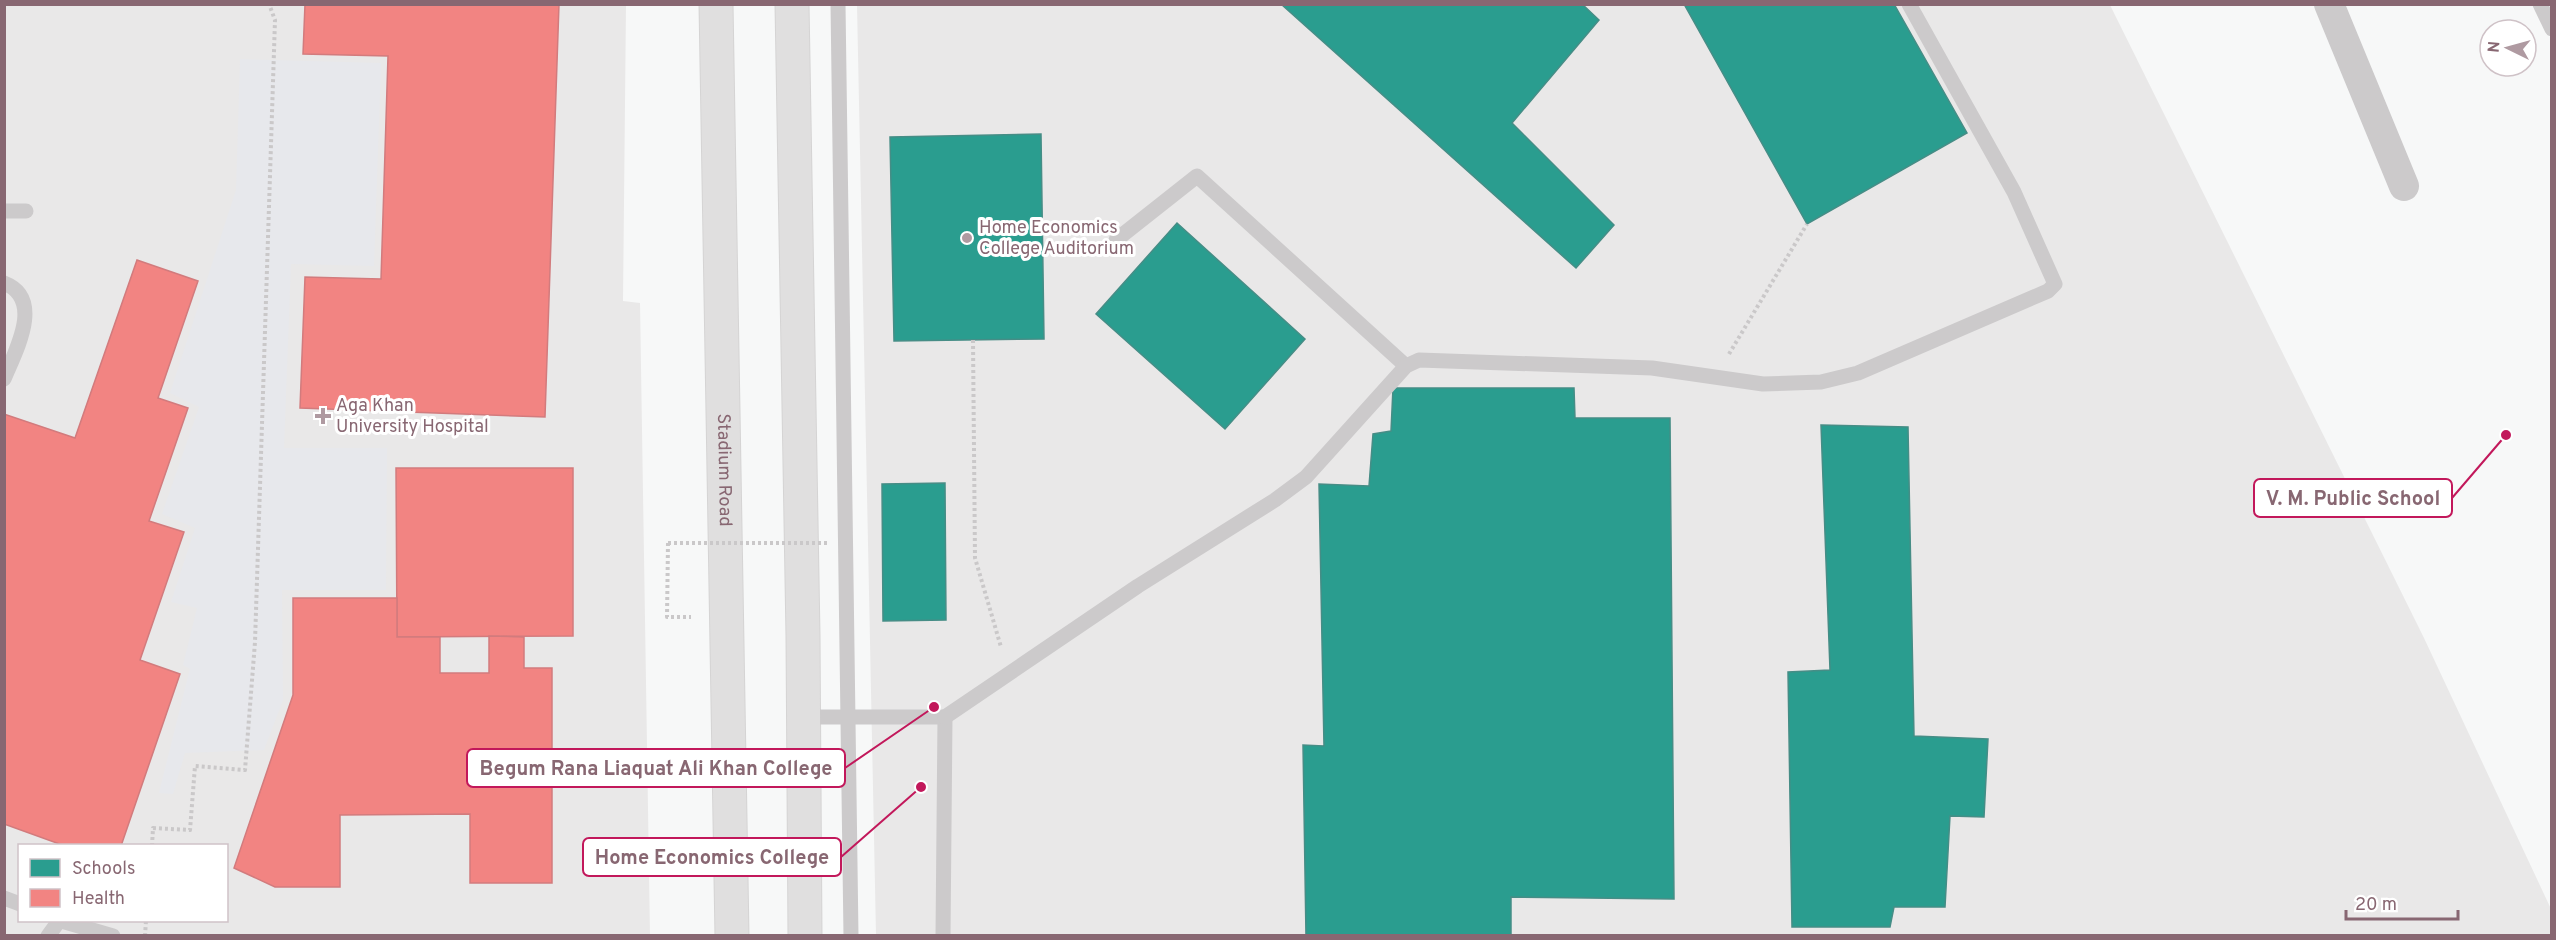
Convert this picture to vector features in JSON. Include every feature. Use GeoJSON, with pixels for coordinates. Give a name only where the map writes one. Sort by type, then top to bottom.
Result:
{"type":"FeatureCollection","features":[{"type":"Feature","properties":{"kind":"main road","name":"Stadium Road"},"geometry":{"type":"LineString","coordinates":[[716,4],[732,936]]}},
{"type":"Feature","properties":{"kind":"main road"},"geometry":{"type":"LineString","coordinates":[[792,4],[804,717],[805,936]]}},
{"type":"Feature","properties":{"kind":"street"},"geometry":{"type":"LineString","coordinates":[[2329,4],[2404,186]]}},
{"type":"Feature","properties":{"kind":"lane"},"geometry":{"type":"LineString","coordinates":[[838,4],[851,936]]}},
{"type":"Feature","properties":{"kind":"lane"},"geometry":{"type":"LineString","coordinates":[[804,717],[945,717],[1138,586],[1275,500],[1306,477],[1406,366],[1419,360],[1652,368],[1763,384],[1821,382],[1858,373],[2048,291],[2055,284],[2014,192],[1909,4]]}},
{"type":"Feature","properties":{"kind":"lane"},"geometry":{"type":"LineString","coordinates":[[2540,4],[2552,29]]}},
{"type":"Feature","properties":{"kind":"lane"},"geometry":{"type":"LineString","coordinates":[[1116,240],[1197,176],[1406,366]]}},
{"type":"Feature","properties":{"kind":"lane"},"geometry":{"type":"LineString","coordinates":[[4,211],[26,211]]}},
{"type":"Feature","properties":{"kind":"lane"},"geometry":{"type":"LineString","coordinates":[[4,283],[21,296],[26,309],[25,323],[4,379]]}},
{"type":"Feature","properties":{"kind":"lane"},"geometry":{"type":"LineString","coordinates":[[944,936],[945,717]]}},
{"type":"Feature","properties":{"kind":"lane"},"geometry":{"type":"LineString","coordinates":[[48,936],[58,922]]}},
{"type":"Feature","properties":{"kind":"lane"},"geometry":{"type":"LineString","coordinates":[[63,922],[113,936]]}},
{"type":"Feature","properties":{"kind":"path"},"geometry":{"type":"LineString","coordinates":[[152,844],[153,828],[190,830],[195,766],[245,770],[255,642],[275,20],[269,4]]}},
{"type":"Feature","properties":{"kind":"path"},"geometry":{"type":"LineString","coordinates":[[1715,377],[1807,224]]}},
{"type":"Feature","properties":{"kind":"path"},"geometry":{"type":"LineString","coordinates":[[973,340],[975,558],[1009,673]]}},
{"type":"Feature","properties":{"kind":"path"},"geometry":{"type":"LineString","coordinates":[[667,617],[668,543],[830,543]]}},
{"type":"Feature","properties":{"kind":"shaded area","name":"Aga Khan University Hospital"},"geometry":{"type":"Polygon","coordinates":[[[5,5],[626,5],[623,301],[640,303],[650,935],[5,936],[5,5]]]}},
{"type":"Feature","properties":{"kind":"shaded area"},"geometry":{"type":"Polygon","coordinates":[[[857,5],[2110,5],[2424,638],[2551,909],[2551,935],[876,935],[857,5]]]}},
{"type":"Feature","properties":{"kind":"shaded area"},"geometry":{"type":"Polygon","coordinates":[[[240,59],[381,63],[374,266],[291,264],[284,448],[387,448],[386,590],[282,590],[283,700],[264,750],[185,753],[173,794],[159,793],[190,669],[183,665],[197,608],[171,602],[195,528],[162,514],[199,407],[170,393],[236,190],[240,59]]]}},
{"type":"Feature","properties":{"kind":"building: Schools"},"geometry":{"type":"Polygon","coordinates":[[[1281,4],[1582,4],[1599,20],[1512,123],[1614,225],[1576,268],[1281,4]]]}},
{"type":"Feature","properties":{"kind":"building: Schools"},"geometry":{"type":"Polygon","coordinates":[[[1684,4],[1894,4],[1967,133],[1807,224],[1684,4]]]}},
{"type":"Feature","properties":{"kind":"building: Schools","name":"Home Economics College Auditorium"},"geometry":{"type":"Polygon","coordinates":[[[1041,134],[1044,339],[894,341],[890,137],[1041,134]]]}},
{"type":"Feature","properties":{"kind":"building: Schools"},"geometry":{"type":"Polygon","coordinates":[[[1177,223],[1305,339],[1225,429],[1096,314],[1177,223]]]}},
{"type":"Feature","properties":{"kind":"building: Schools"},"geometry":{"type":"Polygon","coordinates":[[[1393,388],[1574,388],[1575,418],[1670,418],[1674,899],[1511,897],[1511,936],[1306,936],[1303,745],[1324,746],[1319,484],[1369,486],[1373,434],[1391,431],[1393,388]]]}},
{"type":"Feature","properties":{"kind":"building: Schools"},"geometry":{"type":"Polygon","coordinates":[[[1821,425],[1908,427],[1914,736],[1988,739],[1984,817],[1950,816],[1945,907],[1894,907],[1890,927],[1792,927],[1788,672],[1830,670],[1821,425]]]}},
{"type":"Feature","properties":{"kind":"building: Schools"},"geometry":{"type":"Polygon","coordinates":[[[945,483],[946,620],[883,621],[882,484],[945,483]]]}},
{"type":"Feature","properties":{"kind":"building: Health"},"geometry":{"type":"Polygon","coordinates":[[[305,4],[559,4],[545,417],[300,408],[305,277],[381,279],[388,56],[303,54],[305,4]]]}},
{"type":"Feature","properties":{"kind":"building: Health"},"geometry":{"type":"Polygon","coordinates":[[[137,260],[198,281],[158,398],[188,408],[149,521],[184,532],[140,660],[180,674],[122,844],[59,844],[4,824],[4,414],[75,438],[137,260]]]}},
{"type":"Feature","properties":{"kind":"building: Health"},"geometry":{"type":"Polygon","coordinates":[[[396,468],[573,468],[573,636],[397,637],[396,468]]]}},
{"type":"Feature","properties":{"kind":"building: Health"},"geometry":{"type":"Polygon","coordinates":[[[293,598],[397,598],[397,637],[440,637],[440,673],[489,673],[489,636],[524,637],[524,668],[552,668],[552,883],[470,883],[470,814],[340,815],[340,887],[275,887],[234,868],[293,695],[293,598]]]}},
{"type":"Feature","properties":{"kind":"place","name":"Home Economics College Auditorium"},"geometry":{"type":"Point","coordinates":[967,238]}},
{"type":"Feature","properties":{"kind":"place","name":"Aga Khan University Hospital"},"geometry":{"type":"Point","coordinates":[323,416]}},
{"type":"Feature","properties":{"kind":"place","name":"V. M. Public School"},"geometry":{"type":"Point","coordinates":[2506,435]}},
{"type":"Feature","properties":{"kind":"place","name":"Begum Rana Liaquat Ali Khan College"},"geometry":{"type":"Point","coordinates":[934,707]}},
{"type":"Feature","properties":{"kind":"place","name":"Home Economics College"},"geometry":{"type":"Point","coordinates":[921,787]}}]}
